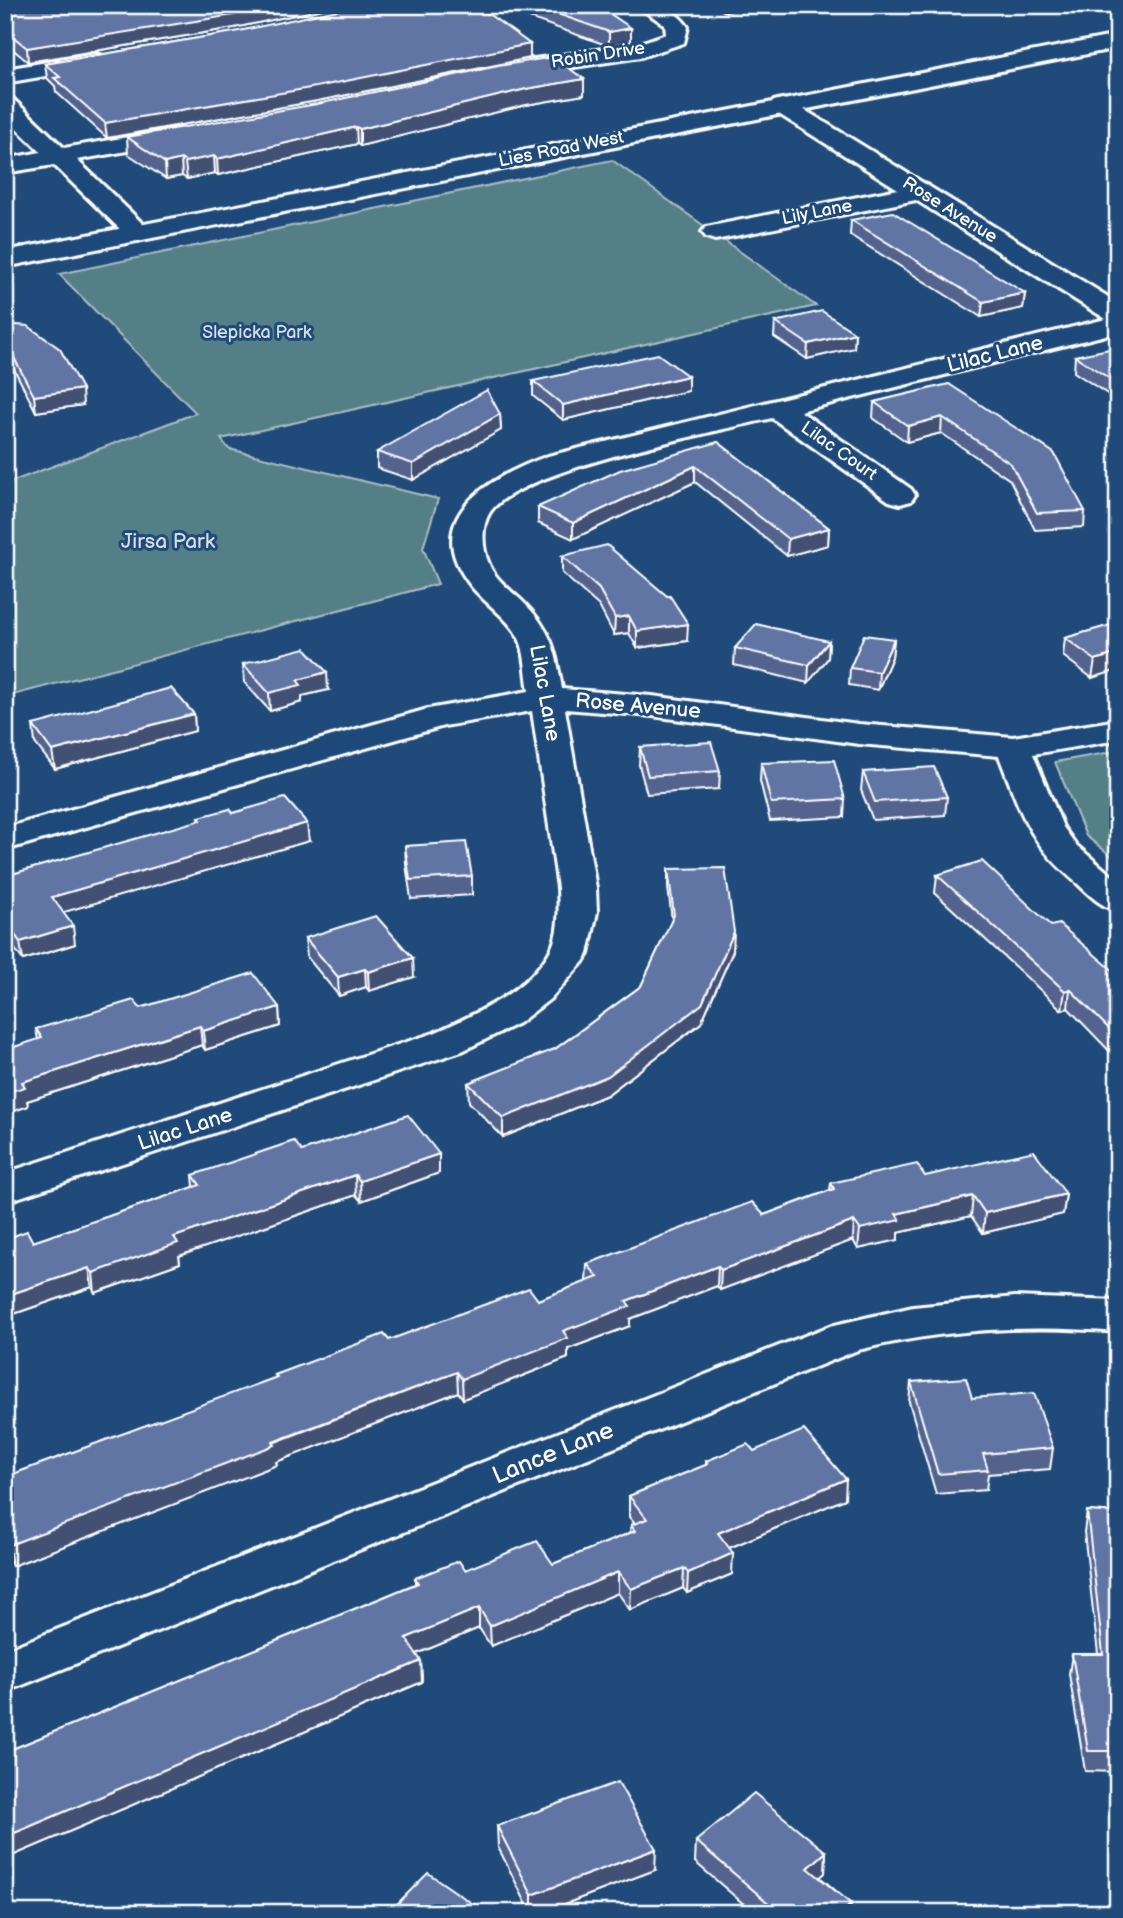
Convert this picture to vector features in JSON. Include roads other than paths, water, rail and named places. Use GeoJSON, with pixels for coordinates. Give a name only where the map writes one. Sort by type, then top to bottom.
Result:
{"type":"FeatureCollection","features":[{"type":"Feature","properties":{"kind":"street","name":"Robin Drive"},"geometry":{"type":"LineString","coordinates":[[486,74],[641,50],[676,38],[677,27],[673,21],[646,5]]}},
{"type":"Feature","properties":{"kind":"street","name":"Lies Road West"},"geometry":{"type":"LineString","coordinates":[[5,259],[1118,41]]}},
{"type":"Feature","properties":{"kind":"street"},"geometry":{"type":"LineString","coordinates":[[5,76],[113,58]]}},
{"type":"Feature","properties":{"kind":"street"},"geometry":{"type":"LineString","coordinates":[[5,104],[138,233]]}},
{"type":"Feature","properties":{"kind":"street","name":"Rose Avenue"},"geometry":{"type":"LineString","coordinates":[[782,106],[1118,315]]}},
{"type":"Feature","properties":{"kind":"street"},"geometry":{"type":"LineString","coordinates":[[5,166],[196,132]]}},
{"type":"Feature","properties":{"kind":"street","name":"Lily Lane"},"geometry":{"type":"LineString","coordinates":[[715,232],[920,192]]}},
{"type":"Feature","properties":{"kind":"street","name":"Lilac Lane"},"geometry":{"type":"LineString","coordinates":[[5,1188],[448,1042],[505,1015],[536,990],[569,954],[578,912],[577,888],[538,644],[531,628],[482,579],[469,555],[468,536],[478,507],[523,476],[558,462],[1118,324]]}},
{"type":"Feature","properties":{"kind":"street","name":"Lilac Court"},"geometry":{"type":"LineString","coordinates":[[777,408],[900,495]]}},
{"type":"Feature","properties":{"kind":"street","name":"Rose Avenue"},"geometry":{"type":"LineString","coordinates":[[5,839],[440,716],[548,698],[652,706],[859,734],[1013,747],[1118,730]]}},
{"type":"Feature","properties":{"kind":"street"},"geometry":{"type":"LineString","coordinates":[[1013,747],[1045,828],[1063,853],[1118,900]]}},
{"type":"Feature","properties":{"kind":"street","name":"Lance Lane"},"geometry":{"type":"LineString","coordinates":[[5,1672],[846,1337],[927,1318],[970,1313],[1054,1312],[1118,1317]]}},
{"type":"Feature","properties":{"kind":"park label","name":"Slepicka Park"},"geometry":{"type":"Point","coordinates":[257,332]}},
{"type":"Feature","properties":{"kind":"park label","name":"Jirsa Park"},"geometry":{"type":"Point","coordinates":[168,541]}}]}
